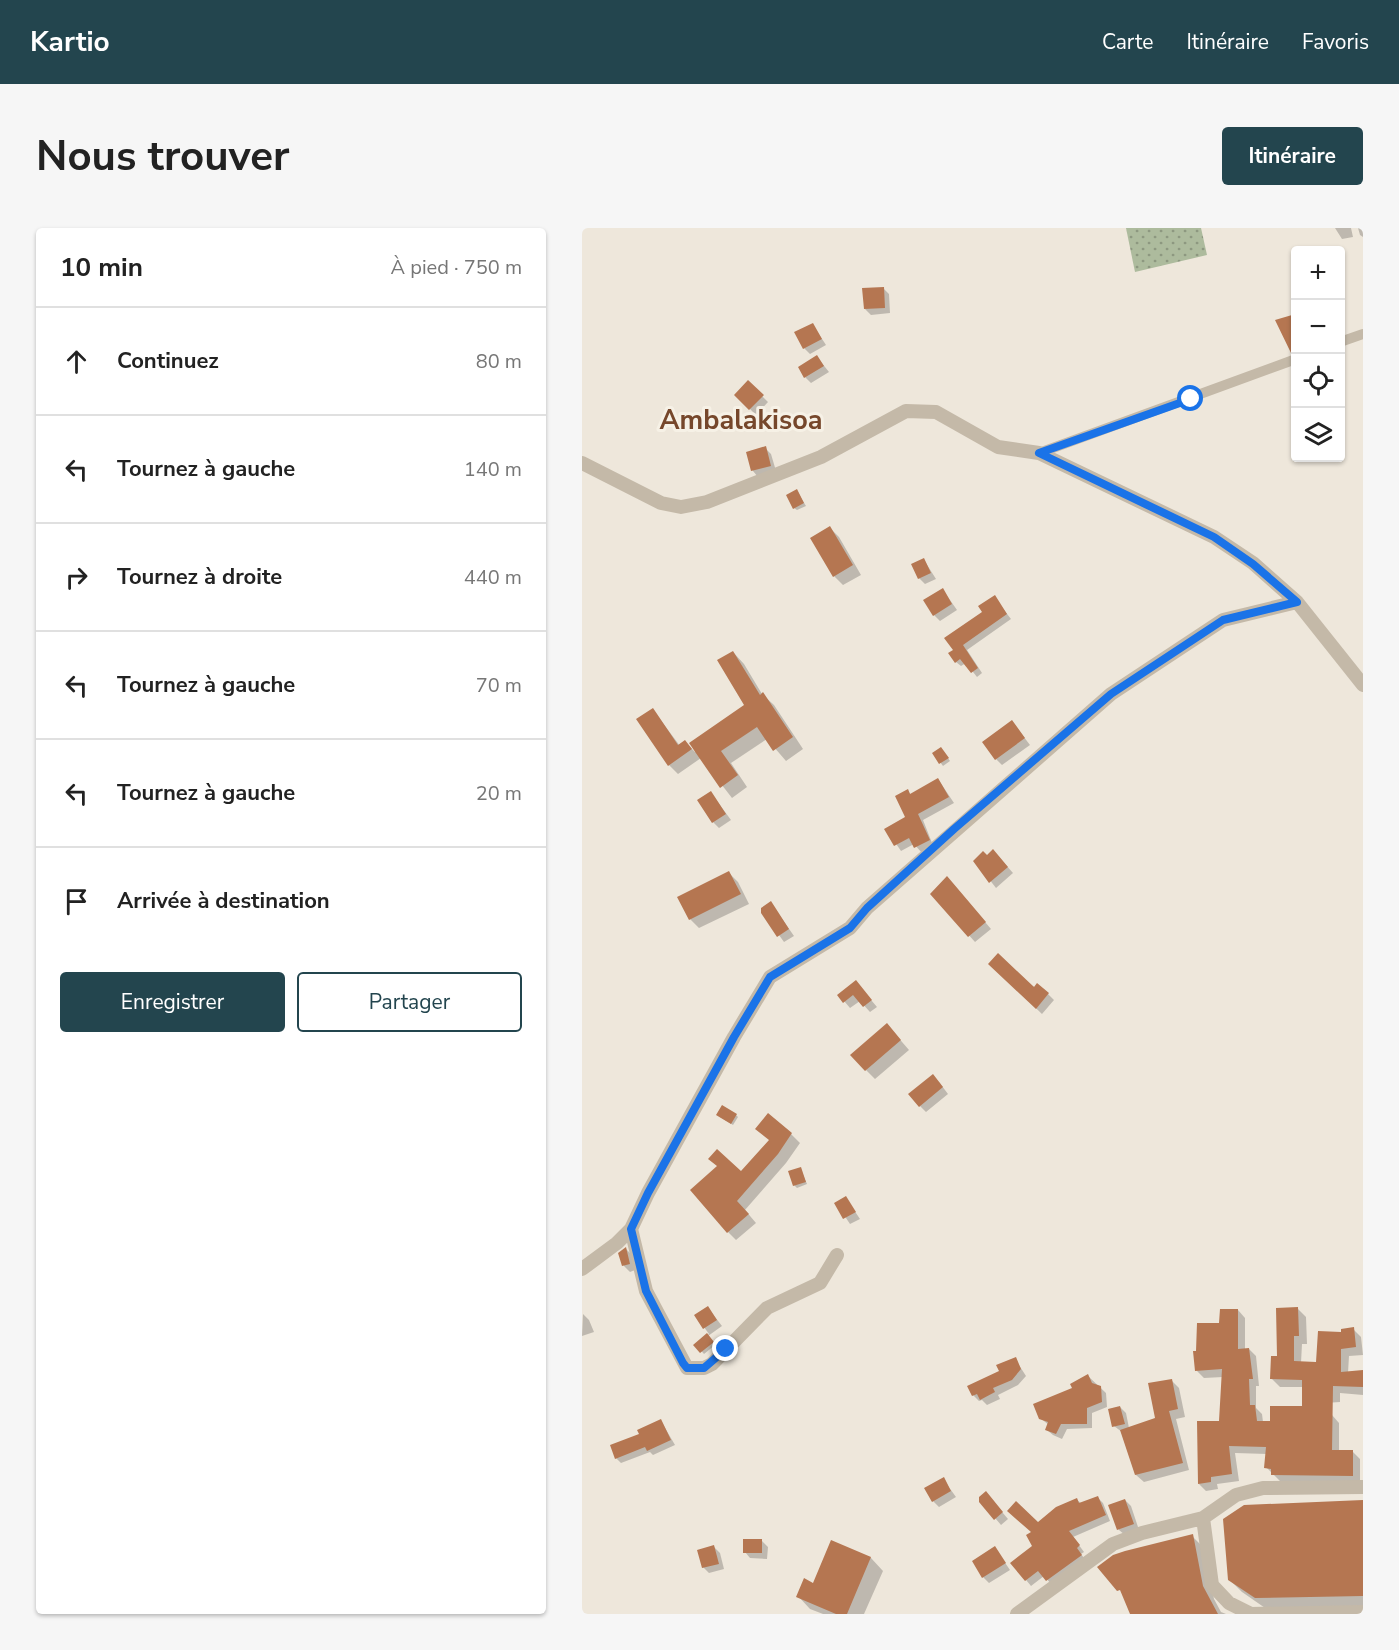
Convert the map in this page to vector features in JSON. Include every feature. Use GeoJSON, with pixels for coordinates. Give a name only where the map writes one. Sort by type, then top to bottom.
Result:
{"type":"FeatureCollection","features":[{"type":"Feature","properties":{"kind":"street"},"geometry":{"type":"LineString","coordinates":[[1345,341],[1363,334]]}},
{"type":"Feature","properties":{"kind":"street"},"geometry":{"type":"LineString","coordinates":[[1039,453],[1291,361]]}},
{"type":"Feature","properties":{"kind":"street"},"geometry":{"type":"LineString","coordinates":[[582,464],[661,504],[681,507],[707,502],[810,461],[906,411],[936,412],[998,447],[1039,453],[1214,537],[1253,564],[1297,602],[1363,685]]}},
{"type":"Feature","properties":{"kind":"street"},"geometry":{"type":"LineString","coordinates":[[582,1269],[618,1243],[631,1229],[665,1161],[770,977],[850,928],[867,908],[937,845],[1111,694],[1223,620],[1297,602]]}},
{"type":"Feature","properties":{"kind":"street"},"geometry":{"type":"LineString","coordinates":[[631,1229],[646,1291],[687,1368],[704,1368],[712,1364],[767,1308],[820,1283],[837,1255]]}},
{"type":"Feature","properties":{"kind":"street"},"geometry":{"type":"LineString","coordinates":[[1017,1614],[1113,1544],[1142,1533],[1203,1518],[1236,1495],[1263,1488],[1363,1487]]}},
{"type":"Feature","properties":{"kind":"street"},"geometry":{"type":"LineString","coordinates":[[1203,1518],[1212,1585],[1229,1603],[1251,1614],[1363,1612]]}},
{"type":"Feature","properties":{"kind":"green space"},"geometry":{"type":"Polygon","coordinates":[[[1126,228],[1201,228],[1207,255],[1135,272],[1126,228]]]}},
{"type":"Feature","properties":{"kind":"building"},"geometry":{"type":"Polygon","coordinates":[[[884,287],[885,308],[864,309],[862,288],[884,287]]]}},
{"type":"Feature","properties":{"kind":"building"},"geometry":{"type":"Polygon","coordinates":[[[1291,315],[1291,353],[1275,320],[1291,315]]]}},
{"type":"Feature","properties":{"kind":"building"},"geometry":{"type":"Polygon","coordinates":[[[813,323],[822,339],[803,349],[794,332],[813,323]]]}},
{"type":"Feature","properties":{"kind":"building"},"geometry":{"type":"Polygon","coordinates":[[[817,355],[824,366],[804,378],[798,367],[817,355]]]}},
{"type":"Feature","properties":{"kind":"building"},"geometry":{"type":"Polygon","coordinates":[[[748,380],[764,395],[749,410],[734,395],[748,380]]]}},
{"type":"Feature","properties":{"kind":"building"},"geometry":{"type":"Polygon","coordinates":[[[766,446],[771,466],[751,471],[746,452],[766,446]]]}},
{"type":"Feature","properties":{"kind":"building"},"geometry":{"type":"Polygon","coordinates":[[[797,489],[804,503],[793,509],[786,495],[797,489]]]}},
{"type":"Feature","properties":{"kind":"building"},"geometry":{"type":"Polygon","coordinates":[[[830,526],[853,565],[833,577],[810,538],[830,526]]]}},
{"type":"Feature","properties":{"kind":"building"},"geometry":{"type":"Polygon","coordinates":[[[924,558],[931,573],[918,579],[911,564],[924,558]]]}},
{"type":"Feature","properties":{"kind":"building"},"geometry":{"type":"Polygon","coordinates":[[[943,588],[952,604],[933,616],[923,600],[943,588]]]}},
{"type":"Feature","properties":{"kind":"building"},"geometry":{"type":"Polygon","coordinates":[[[995,595],[1007,614],[963,645],[978,668],[971,673],[960,659],[955,663],[948,653],[953,650],[944,638],[982,612],[978,606],[995,595]]]}},
{"type":"Feature","properties":{"kind":"building"},"geometry":{"type":"Polygon","coordinates":[[[733,651],[760,695],[763,692],[793,737],[773,751],[757,727],[721,751],[738,775],[720,788],[689,743],[744,705],[717,660],[733,651]]]}},
{"type":"Feature","properties":{"kind":"building"},"geometry":{"type":"Polygon","coordinates":[[[653,708],[678,745],[685,740],[692,749],[668,766],[636,719],[653,708]]]}},
{"type":"Feature","properties":{"kind":"building"},"geometry":{"type":"Polygon","coordinates":[[[1012,720],[1025,738],[995,760],[982,742],[1012,720]]]}},
{"type":"Feature","properties":{"kind":"building"},"geometry":{"type":"Polygon","coordinates":[[[941,747],[949,758],[939,764],[932,753],[941,747]]]}},
{"type":"Feature","properties":{"kind":"building"},"geometry":{"type":"Polygon","coordinates":[[[938,778],[949,797],[918,814],[930,840],[914,848],[909,838],[894,846],[884,829],[905,817],[895,796],[908,789],[910,794],[938,778]]]}},
{"type":"Feature","properties":{"kind":"building"},"geometry":{"type":"Polygon","coordinates":[[[711,791],[726,814],[712,823],[697,800],[711,791]]]}},
{"type":"Feature","properties":{"kind":"building"},"geometry":{"type":"Polygon","coordinates":[[[993,849],[1008,867],[989,883],[973,861],[983,851],[987,855],[993,849]]]}},
{"type":"Feature","properties":{"kind":"building"},"geometry":{"type":"Polygon","coordinates":[[[729,871],[741,894],[689,920],[677,897],[729,871]]]}},
{"type":"Feature","properties":{"kind":"building"},"geometry":{"type":"Polygon","coordinates":[[[947,876],[986,922],[968,937],[930,894],[947,876]]]}},
{"type":"Feature","properties":{"kind":"building"},"geometry":{"type":"Polygon","coordinates":[[[771,901],[789,929],[777,937],[761,913],[761,908],[771,901]]]}},
{"type":"Feature","properties":{"kind":"building"},"geometry":{"type":"Polygon","coordinates":[[[998,953],[1034,987],[1037,983],[1049,993],[1036,1009],[988,964],[998,953]]]}},
{"type":"Feature","properties":{"kind":"building"},"geometry":{"type":"Polygon","coordinates":[[[856,980],[872,1000],[863,1007],[853,995],[843,1003],[837,995],[856,980]]]}},
{"type":"Feature","properties":{"kind":"building"},"geometry":{"type":"Polygon","coordinates":[[[887,1023],[901,1040],[865,1071],[850,1055],[887,1023]]]}},
{"type":"Feature","properties":{"kind":"building"},"geometry":{"type":"Polygon","coordinates":[[[933,1074],[943,1087],[919,1107],[908,1094],[933,1074]]]}},
{"type":"Feature","properties":{"kind":"building"},"geometry":{"type":"Polygon","coordinates":[[[722,1105],[737,1114],[731,1124],[716,1115],[722,1105]]]}},
{"type":"Feature","properties":{"kind":"building"},"geometry":{"type":"Polygon","coordinates":[[[768,1113],[792,1133],[778,1154],[737,1201],[749,1214],[727,1233],[690,1190],[717,1166],[708,1159],[717,1149],[741,1171],[769,1140],[755,1129],[768,1113]]]}},
{"type":"Feature","properties":{"kind":"building"},"geometry":{"type":"Polygon","coordinates":[[[801,1167],[806,1182],[793,1186],[788,1171],[801,1167]]]}},
{"type":"Feature","properties":{"kind":"building"},"geometry":{"type":"Polygon","coordinates":[[[846,1196],[856,1212],[843,1219],[834,1203],[846,1196]]]}},
{"type":"Feature","properties":{"kind":"building"},"geometry":{"type":"Polygon","coordinates":[[[626,1247],[630,1264],[622,1266],[618,1253],[626,1247]]]}},
{"type":"Feature","properties":{"kind":"building"},"geometry":{"type":"Polygon","coordinates":[[[708,1306],[717,1320],[703,1329],[694,1315],[708,1306]]]}},
{"type":"Feature","properties":{"kind":"building"},"geometry":{"type":"Polygon","coordinates":[[[1298,1307],[1299,1336],[1294,1336],[1294,1361],[1316,1362],[1318,1331],[1341,1332],[1341,1329],[1354,1327],[1356,1347],[1341,1349],[1341,1372],[1363,1370],[1363,1387],[1333,1386],[1332,1450],[1353,1450],[1353,1476],[1271,1475],[1271,1469],[1264,1468],[1266,1447],[1229,1446],[1232,1474],[1211,1477],[1211,1482],[1198,1484],[1197,1421],[1219,1421],[1222,1369],[1195,1371],[1193,1351],[1196,1351],[1197,1323],[1219,1323],[1220,1309],[1238,1309],[1238,1349],[1249,1348],[1253,1379],[1249,1379],[1250,1405],[1255,1405],[1257,1421],[1270,1421],[1270,1406],[1302,1406],[1302,1380],[1270,1379],[1271,1356],[1277,1356],[1276,1308],[1298,1307]]]}},
{"type":"Feature","properties":{"kind":"building"},"geometry":{"type":"Polygon","coordinates":[[[707,1333],[714,1342],[700,1353],[693,1345],[707,1333]]]}},
{"type":"Feature","properties":{"kind":"building"},"geometry":{"type":"Polygon","coordinates":[[[1016,1357],[1021,1369],[1012,1380],[993,1388],[995,1392],[980,1400],[977,1394],[972,1396],[967,1386],[999,1371],[996,1365],[1016,1357]]]}},
{"type":"Feature","properties":{"kind":"building"},"geometry":{"type":"Polygon","coordinates":[[[1088,1374],[1092,1383],[1101,1386],[1102,1402],[1087,1408],[1087,1424],[1061,1424],[1056,1434],[1045,1430],[1048,1422],[1039,1419],[1033,1404],[1072,1388],[1070,1384],[1088,1374]]]}},
{"type":"Feature","properties":{"kind":"building"},"geometry":{"type":"Polygon","coordinates":[[[1172,1379],[1178,1409],[1169,1411],[1183,1463],[1135,1475],[1120,1430],[1155,1418],[1148,1383],[1172,1379]]]}},
{"type":"Feature","properties":{"kind":"building"},"geometry":{"type":"Polygon","coordinates":[[[1120,1406],[1125,1424],[1112,1427],[1108,1409],[1120,1406]]]}},
{"type":"Feature","properties":{"kind":"building"},"geometry":{"type":"Polygon","coordinates":[[[661,1419],[671,1440],[647,1451],[645,1447],[615,1459],[610,1445],[639,1434],[637,1430],[661,1419]]]}},
{"type":"Feature","properties":{"kind":"building"},"geometry":{"type":"Polygon","coordinates":[[[944,1477],[951,1491],[932,1502],[924,1488],[944,1477]]]}},
{"type":"Feature","properties":{"kind":"building"},"geometry":{"type":"Polygon","coordinates":[[[986,1491],[1003,1512],[994,1520],[979,1502],[979,1497],[986,1491]]]}},
{"type":"Feature","properties":{"kind":"building"},"geometry":{"type":"Polygon","coordinates":[[[1098,1496],[1106,1515],[1069,1531],[1080,1545],[1077,1548],[1082,1555],[1046,1581],[1038,1571],[1025,1581],[1010,1563],[1032,1546],[1026,1535],[1031,1532],[1007,1511],[1016,1501],[1038,1522],[1056,1507],[1077,1498],[1079,1503],[1098,1496]]]}},
{"type":"Feature","properties":{"kind":"building"},"geometry":{"type":"Polygon","coordinates":[[[1125,1499],[1134,1524],[1117,1530],[1108,1505],[1125,1499]]]}},
{"type":"Feature","properties":{"kind":"building"},"geometry":{"type":"Polygon","coordinates":[[[1363,1500],[1363,1596],[1255,1598],[1228,1580],[1223,1519],[1244,1505],[1363,1500]]]}},
{"type":"Feature","properties":{"kind":"building"},"geometry":{"type":"Polygon","coordinates":[[[1193,1534],[1203,1586],[1218,1614],[1130,1614],[1120,1590],[1117,1591],[1097,1567],[1113,1555],[1193,1534]]]}},
{"type":"Feature","properties":{"kind":"building"},"geometry":{"type":"Polygon","coordinates":[[[743,1539],[762,1539],[762,1553],[743,1553],[743,1539]]]}},
{"type":"Feature","properties":{"kind":"building"},"geometry":{"type":"Polygon","coordinates":[[[831,1540],[871,1557],[847,1614],[836,1614],[796,1597],[804,1578],[813,1583],[831,1540]]]}},
{"type":"Feature","properties":{"kind":"building"},"geometry":{"type":"Polygon","coordinates":[[[714,1545],[719,1564],[702,1568],[697,1550],[714,1545]]]}},
{"type":"Feature","properties":{"kind":"building"},"geometry":{"type":"Polygon","coordinates":[[[995,1546],[1006,1563],[982,1578],[972,1561],[995,1546]]]}},
{"type":"Feature","properties":{"kind":"district","name":"Ambalakisoa"},"geometry":{"type":"Point","coordinates":[741,420]}},
{"type":"Feature","properties":{"kind":"route"},"geometry":{"type":"LineString","coordinates":[[726,1349],[712,1364],[704,1368],[687,1368],[683,1363],[646,1291],[631,1229],[648,1193],[734,1037],[770,977],[826,945],[850,928],[867,908],[954,829],[1111,694],[1223,620],[1297,602],[1253,564],[1214,537],[1039,453],[1191,399]]}}]}
